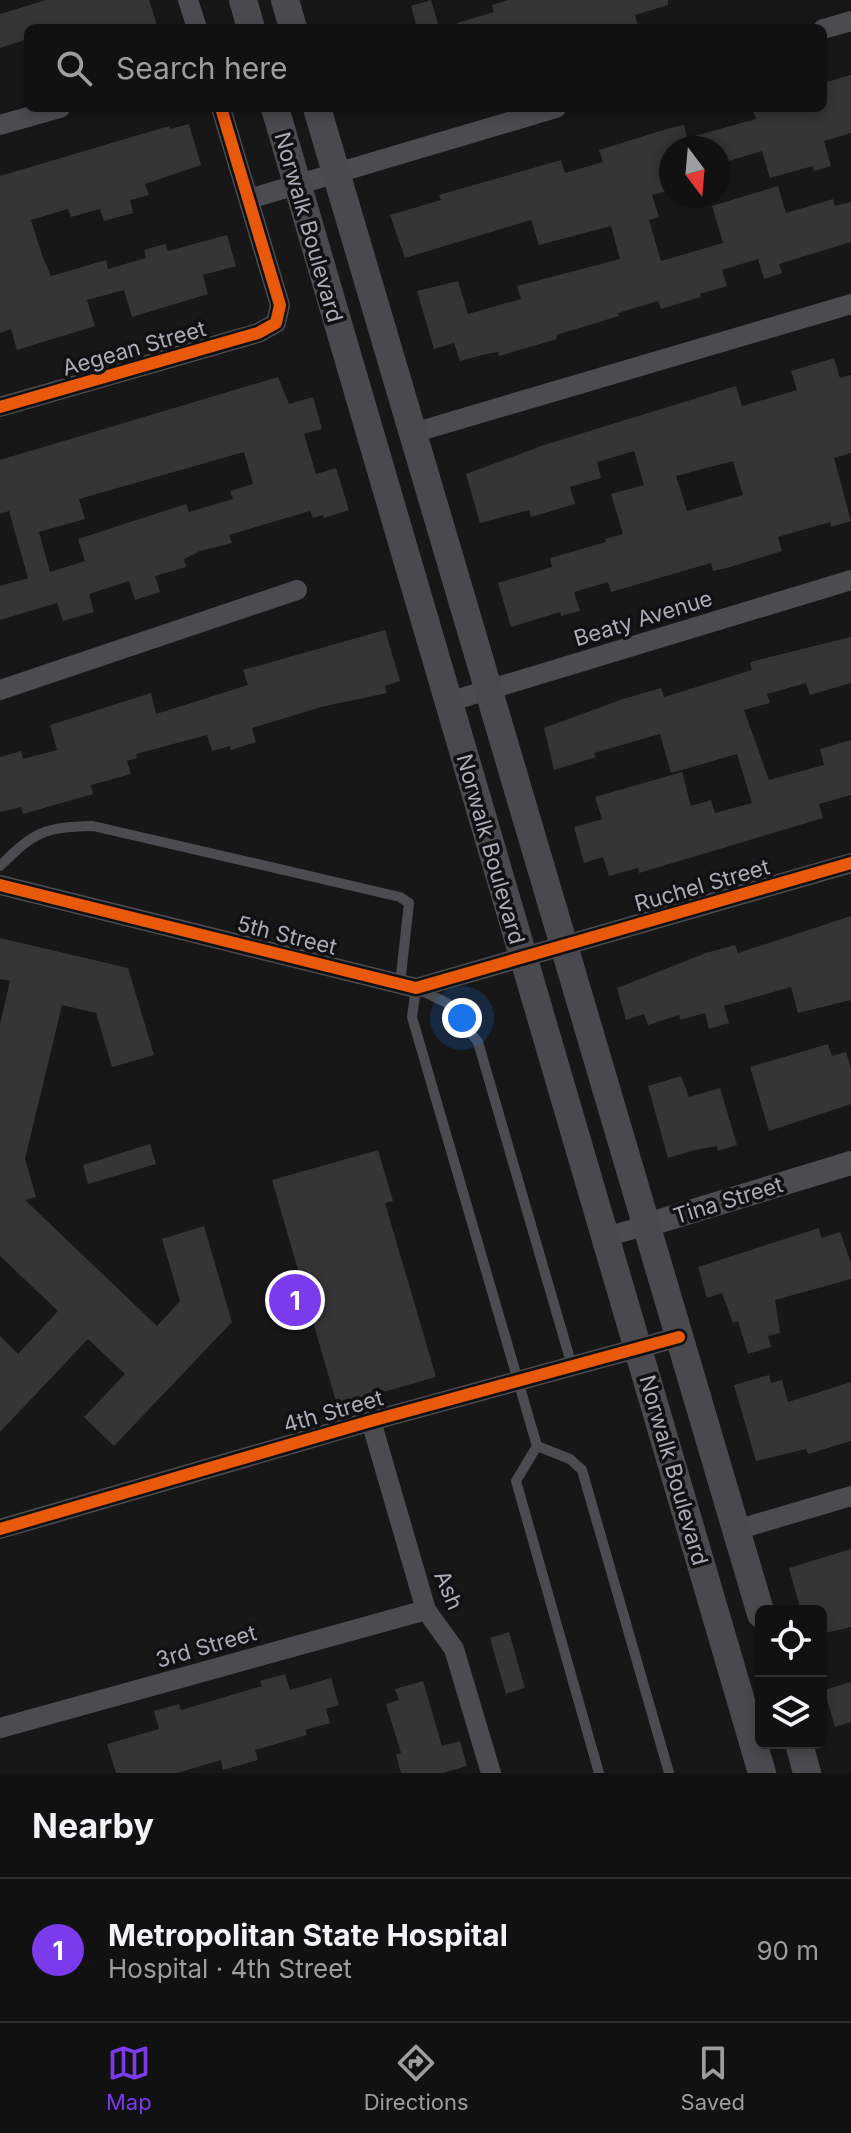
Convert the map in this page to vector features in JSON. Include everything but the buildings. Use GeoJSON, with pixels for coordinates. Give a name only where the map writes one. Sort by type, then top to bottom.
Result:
{"type":"FeatureCollection","features":[{"type":"Feature","properties":{"kind":"main road"},"geometry":{"type":"LineString","coordinates":[[243,0],[250,24]]}},
{"type":"Feature","properties":{"kind":"main road"},"geometry":{"type":"LineString","coordinates":[[285,0],[292,24]]}},
{"type":"Feature","properties":{"kind":"main road","name":"Norwalk Boulevard"},"geometry":{"type":"LineString","coordinates":[[276,112],[762,1773]]}},
{"type":"Feature","properties":{"kind":"main road","name":"Norwalk Boulevard"},"geometry":{"type":"LineString","coordinates":[[318,112],[758,1605]]}},
{"type":"Feature","properties":{"kind":"main road"},"geometry":{"type":"LineString","coordinates":[[801,1749],[807,1773]]}},
{"type":"Feature","properties":{"kind":"street"},"geometry":{"type":"LineString","coordinates":[[188,0],[196,24]]}},
{"type":"Feature","properties":{"kind":"street"},"geometry":{"type":"LineString","coordinates":[[827,28],[851,21]]}},
{"type":"Feature","properties":{"kind":"street"},"geometry":{"type":"LineString","coordinates":[[0,125],[46,112]]}},
{"type":"Feature","properties":{"kind":"street"},"geometry":{"type":"LineString","coordinates":[[222,112],[249,199],[542,112]]}},
{"type":"Feature","properties":{"kind":"street","name":"Aegean Street"},"geometry":{"type":"LineString","coordinates":[[0,407],[258,333],[276,323],[280,305],[249,199]]}},
{"type":"Feature","properties":{"kind":"street"},"geometry":{"type":"LineString","coordinates":[[413,433],[851,304]]}},
{"type":"Feature","properties":{"kind":"street","name":"Beaty Avenue"},"geometry":{"type":"LineString","coordinates":[[448,702],[851,580]]}},
{"type":"Feature","properties":{"kind":"street"},"geometry":{"type":"LineString","coordinates":[[0,690],[297,590]]}},
{"type":"Feature","properties":{"kind":"street","name":"Ruchel Street"},"geometry":{"type":"LineString","coordinates":[[563,947],[851,863]]}},
{"type":"Feature","properties":{"kind":"street","name":"5th Street"},"geometry":{"type":"LineString","coordinates":[[0,885],[408,986],[523,960],[563,947]]}},
{"type":"Feature","properties":{"kind":"street","name":"Tina Street"},"geometry":{"type":"LineString","coordinates":[[606,1237],[851,1163]]}},
{"type":"Feature","properties":{"kind":"street","name":"4th Street"},"geometry":{"type":"LineString","coordinates":[[0,1529],[371,1421],[679,1337]]}},
{"type":"Feature","properties":{"kind":"street","name":"Ash"},"geometry":{"type":"LineString","coordinates":[[371,1421],[426,1610],[454,1649],[491,1773]]}},
{"type":"Feature","properties":{"kind":"street"},"geometry":{"type":"LineString","coordinates":[[736,1530],[851,1496]]}},
{"type":"Feature","properties":{"kind":"street","name":"3rd Street"},"geometry":{"type":"LineString","coordinates":[[0,1728],[426,1610]]}},
{"type":"Feature","properties":{"kind":"lane"},"geometry":{"type":"LineString","coordinates":[[0,866],[30,836],[61,827],[93,826],[400,897],[409,903],[408,986],[412,1017],[537,1446],[516,1481],[599,1773]]}},
{"type":"Feature","properties":{"kind":"lane"},"geometry":{"type":"LineString","coordinates":[[408,986],[447,1003],[478,1042],[572,1366]]}},
{"type":"Feature","properties":{"kind":"lane"},"geometry":{"type":"LineString","coordinates":[[537,1446],[570,1459],[582,1470],[669,1773]]}},
{"type":"Feature","properties":{"kind":"cycle path"},"geometry":{"type":"LineString","coordinates":[[0,407],[258,333],[276,323],[280,305],[222,112]]}},
{"type":"Feature","properties":{"kind":"cycle path"},"geometry":{"type":"LineString","coordinates":[[0,885],[416,988],[851,863]]}},
{"type":"Feature","properties":{"kind":"cycle path"},"geometry":{"type":"LineString","coordinates":[[0,1529],[371,1421],[679,1337]]}},
{"type":"Feature","properties":{"kind":"place","name":"Metropolitan State Hospital"},"geometry":{"type":"Point","coordinates":[295,1300]}}]}
